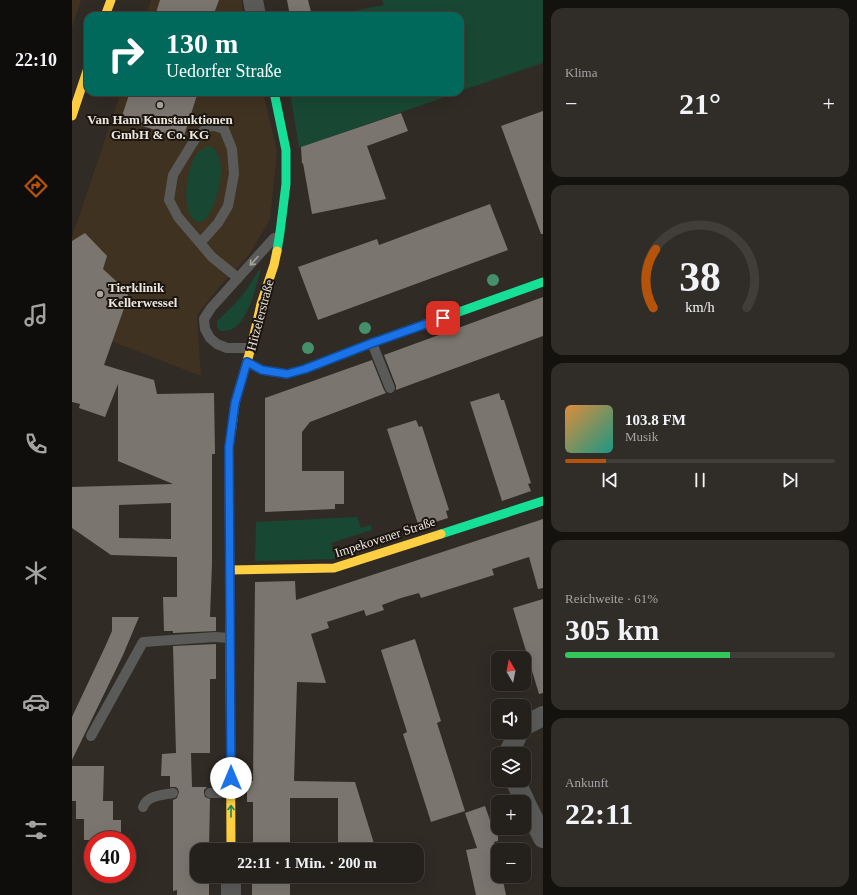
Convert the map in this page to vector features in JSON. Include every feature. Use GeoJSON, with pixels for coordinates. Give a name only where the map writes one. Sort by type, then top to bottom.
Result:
{"type":"FeatureCollection","features":[{"type":"Feature","properties":{"kind":"street"},"geometry":{"type":"LineString","coordinates":[[106,12],[111,0]]}},
{"type":"Feature","properties":{"kind":"street"},"geometry":{"type":"LineString","coordinates":[[253,0],[255,12]]}},
{"type":"Feature","properties":{"kind":"street"},"geometry":{"type":"LineString","coordinates":[[72,116],[84,80]]}},
{"type":"Feature","properties":{"kind":"street","name":"Hitzelerstraße"},"geometry":{"type":"LineString","coordinates":[[231,843],[229,447],[235,403],[251,348],[261,304],[274,265],[280,232],[286,184],[286,150],[275,96]]}},
{"type":"Feature","properties":{"kind":"street"},"geometry":{"type":"LineString","coordinates":[[247,362],[262,370],[287,374],[305,369],[372,343],[543,282]]}},
{"type":"Feature","properties":{"kind":"street","name":"Impekovener Straße"},"geometry":{"type":"LineString","coordinates":[[230,570],[334,568],[543,501]]}},
{"type":"Feature","properties":{"kind":"street"},"geometry":{"type":"LineString","coordinates":[[531,722],[543,716]]}},
{"type":"Feature","properties":{"kind":"street"},"geometry":{"type":"LineString","coordinates":[[518,787],[543,838]]}},
{"type":"Feature","properties":{"kind":"street"},"geometry":{"type":"LineString","coordinates":[[231,883],[231,895]]}},
{"type":"Feature","properties":{"kind":"lane"},"geometry":{"type":"LineString","coordinates":[[200,243],[218,223],[228,206],[234,174],[232,149],[224,129],[211,125],[197,136],[173,175],[169,200],[178,217],[200,243],[212,257],[238,278]]}},
{"type":"Feature","properties":{"kind":"lane"},"geometry":{"type":"LineString","coordinates":[[251,348],[227,348],[217,344],[210,338],[205,329],[204,319],[211,308],[280,232]]}},
{"type":"Feature","properties":{"kind":"lane"},"geometry":{"type":"LineString","coordinates":[[372,343],[390,388]]}},
{"type":"Feature","properties":{"kind":"lane"},"geometry":{"type":"LineString","coordinates":[[91,736],[143,642],[214,637],[230,638]]}},
{"type":"Feature","properties":{"kind":"lane"},"geometry":{"type":"LineString","coordinates":[[210,792],[231,793]]}},
{"type":"Feature","properties":{"kind":"lane"},"geometry":{"type":"LineString","coordinates":[[143,807],[144,803],[152,798],[173,793]]}},
{"type":"Feature","properties":{"kind":"shaded area"},"geometry":{"type":"Polygon","coordinates":[[[72,0],[81,0],[72,28],[72,0]]]}},
{"type":"Feature","properties":{"kind":"shaded area"},"geometry":{"type":"Polygon","coordinates":[[[151,0],[242,0],[243,12],[147,12],[151,0]]]}},
{"type":"Feature","properties":{"kind":"shaded area"},"geometry":{"type":"Polygon","coordinates":[[[120,96],[264,96],[277,151],[270,219],[249,255],[220,286],[197,315],[201,376],[72,326],[72,237],[120,96]]]}},
{"type":"Feature","properties":{"kind":"green space"},"geometry":{"type":"Polygon","coordinates":[[[382,0],[543,0],[543,63],[464,90],[464,12],[348,12],[384,5],[382,0]]]}},
{"type":"Feature","properties":{"kind":"green space"},"geometry":{"type":"Polygon","coordinates":[[[291,96],[448,96],[299,148],[291,96]]]}},
{"type":"Feature","properties":{"kind":"green space"},"geometry":{"type":"Polygon","coordinates":[[[211,146],[216,151],[220,159],[220,182],[211,211],[203,221],[196,222],[190,215],[186,199],[188,178],[190,168],[198,152],[211,146]]]}},
{"type":"Feature","properties":{"kind":"green space"},"geometry":{"type":"Polygon","coordinates":[[[261,269],[253,298],[243,318],[237,326],[229,330],[220,331],[217,327],[217,321],[245,292],[261,269]]]}},
{"type":"Feature","properties":{"kind":"green space"},"geometry":{"type":"Polygon","coordinates":[[[357,517],[361,528],[371,525],[372,530],[331,543],[336,559],[255,561],[256,522],[357,517]]]}},
{"type":"Feature","properties":{"kind":"building"},"geometry":{"type":"Polygon","coordinates":[[[160,0],[219,0],[214,12],[156,12],[160,0]]]}},
{"type":"Feature","properties":{"kind":"building"},"geometry":{"type":"Polygon","coordinates":[[[287,0],[308,0],[311,12],[289,12],[287,0]]]}},
{"type":"Feature","properties":{"kind":"building","name":"Van Ham Kunstauktionen GmbH & Co. KG"},"geometry":{"type":"Polygon","coordinates":[[[129,96],[197,96],[183,139],[121,119],[129,96]]]}},
{"type":"Feature","properties":{"kind":"building"},"geometry":{"type":"Polygon","coordinates":[[[543,111],[543,234],[541,234],[501,126],[543,111]]]}},
{"type":"Feature","properties":{"kind":"building"},"geometry":{"type":"Polygon","coordinates":[[[401,113],[408,131],[367,146],[386,199],[312,214],[303,163],[302,164],[301,147],[401,113]]]}},
{"type":"Feature","properties":{"kind":"building"},"geometry":{"type":"Polygon","coordinates":[[[490,204],[508,250],[318,320],[298,267],[377,239],[379,245],[490,204]]]}},
{"type":"Feature","properties":{"kind":"building"},"geometry":{"type":"Polygon","coordinates":[[[85,233],[107,256],[103,269],[127,291],[128,297],[104,365],[154,380],[157,394],[214,393],[215,454],[212,454],[212,563],[210,617],[216,617],[216,631],[173,633],[173,631],[164,631],[163,597],[177,597],[177,557],[111,555],[72,528],[72,487],[173,484],[118,461],[118,384],[105,417],[79,408],[80,404],[72,402],[72,241],[85,233]],[[171,503],[119,505],[119,538],[171,539],[171,503]]]}},
{"type":"Feature","properties":{"kind":"building"},"geometry":{"type":"Polygon","coordinates":[[[543,297],[543,336],[396,390],[396,386],[384,355],[543,297]]]}},
{"type":"Feature","properties":{"kind":"building"},"geometry":{"type":"Polygon","coordinates":[[[372,360],[386,393],[310,422],[302,432],[302,471],[344,471],[344,504],[335,504],[335,509],[265,512],[265,398],[372,360]]]}},
{"type":"Feature","properties":{"kind":"building"},"geometry":{"type":"Polygon","coordinates":[[[499,393],[501,400],[504,400],[531,483],[528,484],[531,491],[502,501],[470,402],[499,393]]]}},
{"type":"Feature","properties":{"kind":"building"},"geometry":{"type":"Polygon","coordinates":[[[416,420],[419,427],[422,426],[449,510],[446,511],[448,518],[419,527],[387,429],[416,420]]]}},
{"type":"Feature","properties":{"kind":"building"},"geometry":{"type":"Polygon","coordinates":[[[543,519],[543,588],[538,589],[529,557],[492,569],[494,575],[421,598],[419,593],[401,598],[382,605],[384,610],[366,616],[364,610],[327,622],[329,628],[311,634],[326,683],[297,682],[294,781],[355,782],[374,843],[338,843],[338,798],[290,798],[290,843],[253,843],[253,802],[247,802],[247,781],[253,781],[255,582],[295,581],[296,600],[543,519]]]}},
{"type":"Feature","properties":{"kind":"building"},"geometry":{"type":"Polygon","coordinates":[[[543,599],[543,693],[539,694],[531,668],[531,651],[526,651],[513,608],[543,599]]]}},
{"type":"Feature","properties":{"kind":"building"},"geometry":{"type":"Polygon","coordinates":[[[112,617],[139,617],[123,655],[72,760],[72,717],[112,631],[112,617]]]}},
{"type":"Feature","properties":{"kind":"building"},"geometry":{"type":"Polygon","coordinates":[[[415,639],[441,721],[437,723],[465,811],[431,822],[403,734],[407,732],[381,650],[415,639]]]}},
{"type":"Feature","properties":{"kind":"building"},"geometry":{"type":"Polygon","coordinates":[[[216,644],[216,679],[210,679],[210,753],[191,753],[192,787],[207,787],[204,790],[205,797],[210,799],[209,843],[190,843],[190,883],[209,883],[209,895],[177,895],[177,890],[173,891],[173,800],[177,798],[179,792],[176,787],[170,787],[170,776],[161,776],[162,754],[176,753],[173,646],[216,644]]]}},
{"type":"Feature","properties":{"kind":"building"},"geometry":{"type":"Polygon","coordinates":[[[72,766],[104,766],[103,801],[113,801],[113,820],[121,820],[121,831],[84,831],[84,819],[76,819],[76,801],[72,801],[72,766]]]}},
{"type":"Feature","properties":{"kind":"building"},"geometry":{"type":"Polygon","coordinates":[[[485,806],[491,823],[491,835],[498,835],[498,841],[491,843],[491,883],[503,883],[506,895],[476,895],[466,850],[477,848],[465,813],[485,806]]]}},
{"type":"Feature","properties":{"kind":"building"},"geometry":{"type":"Polygon","coordinates":[[[252,883],[290,883],[290,895],[252,895],[252,883]]]}},
{"type":"Feature","properties":{"kind":"traffic: fast"},"geometry":{"type":"LineString","coordinates":[[275,96],[286,150],[286,184],[277,251]]}},
{"type":"Feature","properties":{"kind":"traffic: fast"},"geometry":{"type":"LineString","coordinates":[[247,362],[262,370],[287,374],[305,369],[372,343],[543,282]]}},
{"type":"Feature","properties":{"kind":"traffic: fast"},"geometry":{"type":"LineString","coordinates":[[441,534],[543,501]]}},
{"type":"Feature","properties":{"kind":"traffic: slow"},"geometry":{"type":"LineString","coordinates":[[106,12],[111,0]]}},
{"type":"Feature","properties":{"kind":"traffic: slow"},"geometry":{"type":"LineString","coordinates":[[72,116],[84,80]]}},
{"type":"Feature","properties":{"kind":"traffic: slow"},"geometry":{"type":"LineString","coordinates":[[232,427],[235,403],[251,348],[261,304],[277,251]]}},
{"type":"Feature","properties":{"kind":"traffic: slow"},"geometry":{"type":"LineString","coordinates":[[230,570],[334,568],[441,534]]}},
{"type":"Feature","properties":{"kind":"traffic: slow"},"geometry":{"type":"LineString","coordinates":[[230,626],[231,843]]}},
{"type":"Feature","properties":{"kind":"traffic: jam"},"geometry":{"type":"LineString","coordinates":[[230,626],[229,447],[232,427]]}},
{"type":"Feature","properties":{"kind":"place","name":"Van Ham Kunstauktionen GmbH & Co. KG"},"geometry":{"type":"Point","coordinates":[160,105]}},
{"type":"Feature","properties":{"kind":"place","name":"Tierklinik Kellerwessel"},"geometry":{"type":"Point","coordinates":[100,294]}},
{"type":"Feature","properties":{"kind":"route"},"geometry":{"type":"LineString","coordinates":[[231,778],[229,447],[235,403],[247,362],[262,370],[287,374],[305,369],[443,318]]}}]}
